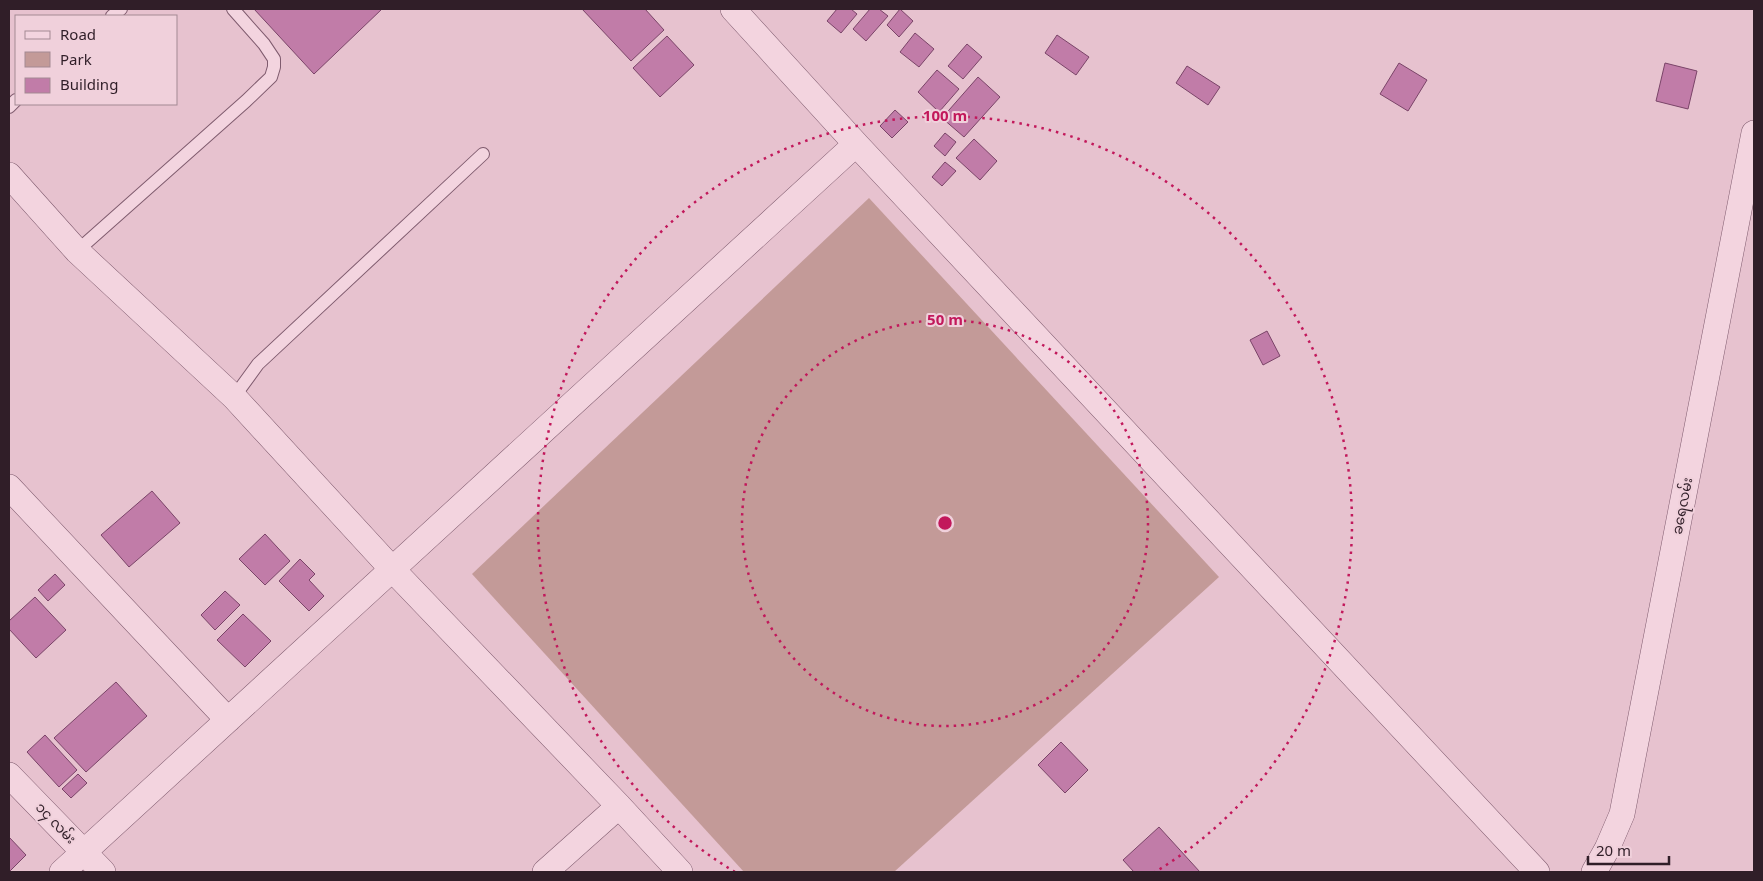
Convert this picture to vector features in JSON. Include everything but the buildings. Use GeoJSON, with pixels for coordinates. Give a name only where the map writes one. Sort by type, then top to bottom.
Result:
{"type":"FeatureCollection","features":[{"type":"Feature","properties":{"kind":"street"},"geometry":{"type":"LineString","coordinates":[[733,9],[856,144],[1537,872]]}},
{"type":"Feature","properties":{"kind":"street","name":"ခရေလမ်း"},"geometry":{"type":"LineString","coordinates":[[1594,872],[1608,849],[1622,814],[1754,134]]}},
{"type":"Feature","properties":{"kind":"street"},"geometry":{"type":"LineString","coordinates":[[62,872],[856,144]]}},
{"type":"Feature","properties":{"kind":"street"},"geometry":{"type":"LineString","coordinates":[[9,175],[77,251],[234,397],[392,569],[680,872]]}},
{"type":"Feature","properties":{"kind":"street"},"geometry":{"type":"LineString","coordinates":[[9,487],[228,720]]}},
{"type":"Feature","properties":{"kind":"street","name":"၁၄ လမ်း"},"geometry":{"type":"LineString","coordinates":[[9,775],[103,872]]}},
{"type":"Feature","properties":{"kind":"street"},"geometry":{"type":"LineString","coordinates":[[545,872],[619,806]]}},
{"type":"Feature","properties":{"kind":"lane"},"geometry":{"type":"LineString","coordinates":[[77,251],[271,77],[274,59],[264,44],[233,9]]}},
{"type":"Feature","properties":{"kind":"lane"},"geometry":{"type":"LineString","coordinates":[[234,397],[258,364],[483,154]]}},
{"type":"Feature","properties":{"kind":"green space"},"geometry":{"type":"Polygon","coordinates":[[[869,198],[1219,577],[894,872],[744,872],[472,574],[869,198]]]}}]}
